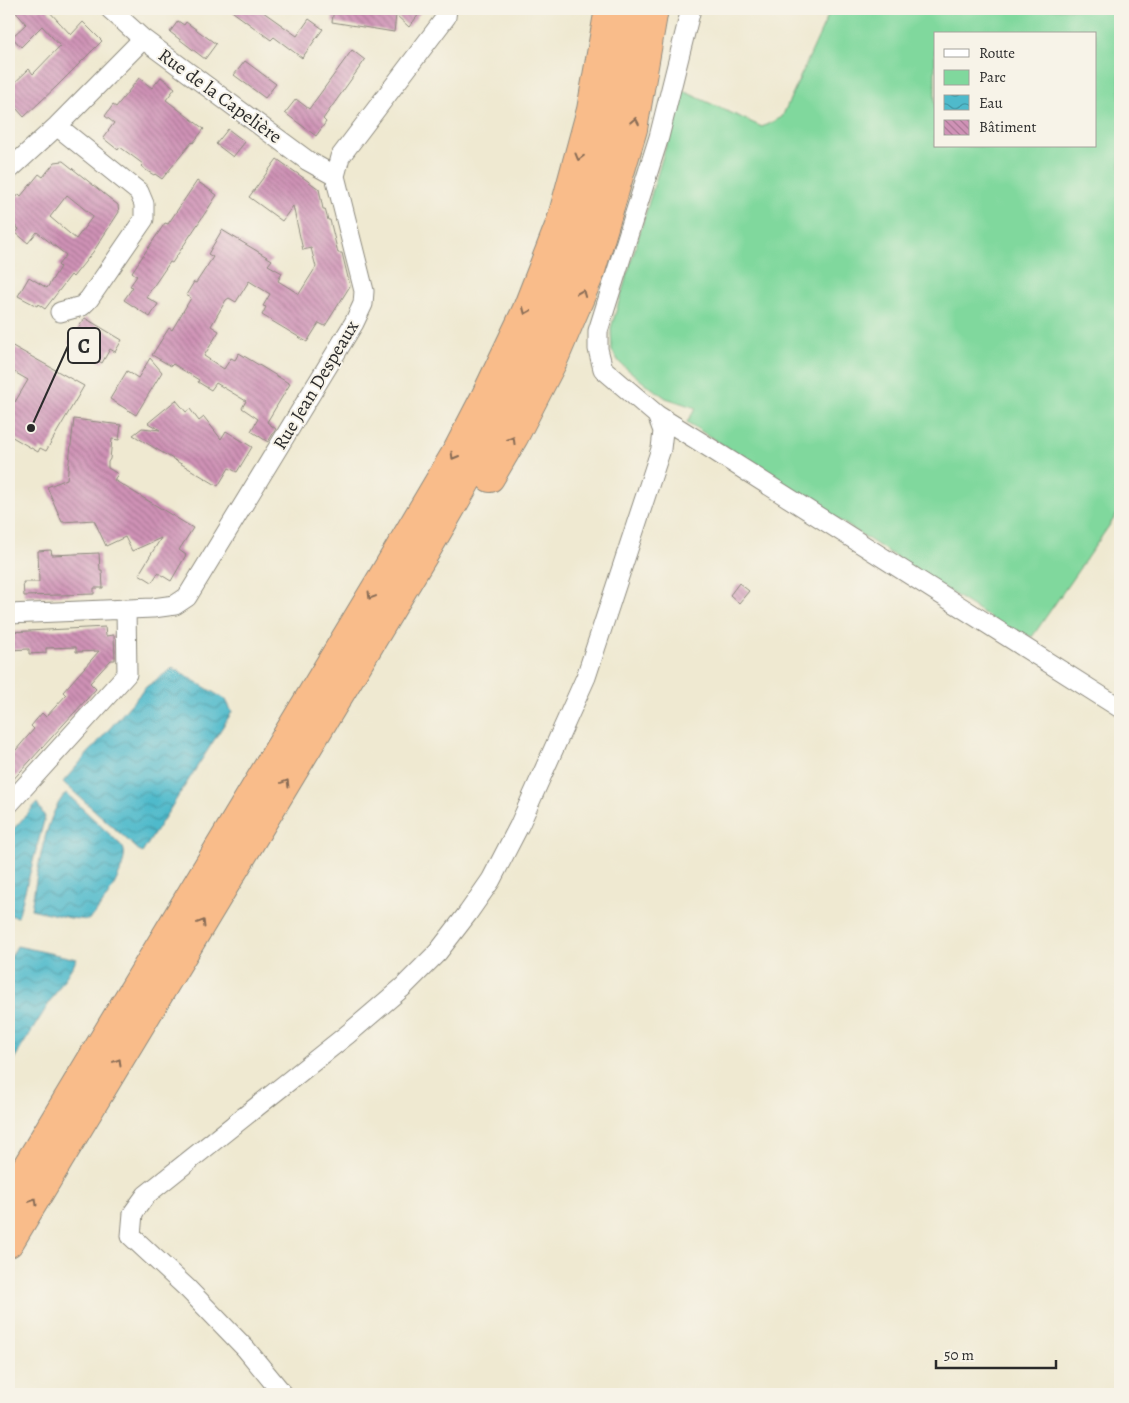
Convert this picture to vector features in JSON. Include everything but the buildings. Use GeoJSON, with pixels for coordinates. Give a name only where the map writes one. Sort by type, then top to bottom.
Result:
{"type":"FeatureCollection","features":[{"type":"Feature","properties":{"kind":"highway"},"geometry":{"type":"LineString","coordinates":[[591,110],[601,9]]}},
{"type":"Feature","properties":{"kind":"highway"},"geometry":{"type":"LineString","coordinates":[[9,1196],[383,576],[457,450],[513,341],[537,284],[567,199],[591,110],[609,9]]}},
{"type":"Feature","properties":{"kind":"highway"},"geometry":{"type":"LineString","coordinates":[[9,1242],[473,471],[519,385],[557,301],[578,246],[605,154],[634,9]]}},
{"type":"Feature","properties":{"kind":"highway"},"geometry":{"type":"LineString","coordinates":[[329,712],[372,662],[478,498],[510,445],[553,361],[590,274],[633,130],[654,9]]}},
{"type":"Feature","properties":{"kind":"street","name":"Rue de la Capelière"},"geometry":{"type":"LineString","coordinates":[[110,9],[143,39],[308,161],[335,176]]}},
{"type":"Feature","properties":{"kind":"street"},"geometry":{"type":"LineString","coordinates":[[335,176],[340,158],[446,17],[447,9]]}},
{"type":"Feature","properties":{"kind":"street"},"geometry":{"type":"LineString","coordinates":[[691,9],[660,137],[598,331],[598,349],[603,369],[657,415],[1120,708]]}},
{"type":"Feature","properties":{"kind":"street"},"geometry":{"type":"LineString","coordinates":[[9,170],[57,126],[143,39]]}},
{"type":"Feature","properties":{"kind":"street"},"geometry":{"type":"LineString","coordinates":[[57,126],[139,192],[144,204],[144,219],[90,299],[82,306],[60,312]]}},
{"type":"Feature","properties":{"kind":"street","name":"Rue Jean Despeaux"},"geometry":{"type":"LineString","coordinates":[[9,614],[175,605],[187,597],[354,323],[363,304],[364,291],[335,176]]}},
{"type":"Feature","properties":{"kind":"street"},"geometry":{"type":"LineString","coordinates":[[283,1394],[246,1349],[188,1289],[131,1236],[133,1213],[146,1195],[348,1034],[403,987],[438,952],[491,880],[518,826],[586,677],[661,449],[663,431],[657,415]]}},
{"type":"Feature","properties":{"kind":"street"},"geometry":{"type":"LineString","coordinates":[[9,804],[127,674],[126,609]]}},
{"type":"Feature","properties":{"kind":"green space"},"geometry":{"type":"Polygon","coordinates":[[[831,9],[1120,9],[1120,510],[1032,637],[997,622],[687,422],[696,408],[666,398],[620,363],[612,351],[611,328],[681,90],[762,127],[782,117],[831,9]]]}},
{"type":"Feature","properties":{"kind":"water"},"geometry":{"type":"Polygon","coordinates":[[[173,668],[226,700],[232,712],[142,853],[63,782],[146,687],[173,668]]]}},
{"type":"Feature","properties":{"kind":"water"},"geometry":{"type":"Polygon","coordinates":[[[66,793],[122,846],[124,851],[123,864],[116,882],[99,908],[88,920],[31,909],[47,831],[58,803],[66,793]]]}},
{"type":"Feature","properties":{"kind":"water"},"geometry":{"type":"Polygon","coordinates":[[[37,803],[45,817],[18,917],[9,915],[9,834],[37,803]]]}},
{"type":"Feature","properties":{"kind":"water"},"geometry":{"type":"Polygon","coordinates":[[[17,946],[77,959],[9,1067],[9,960],[17,946]]]}},
{"type":"Feature","properties":{"kind":"place","name":"C"},"geometry":{"type":"Point","coordinates":[31,428]}}]}
